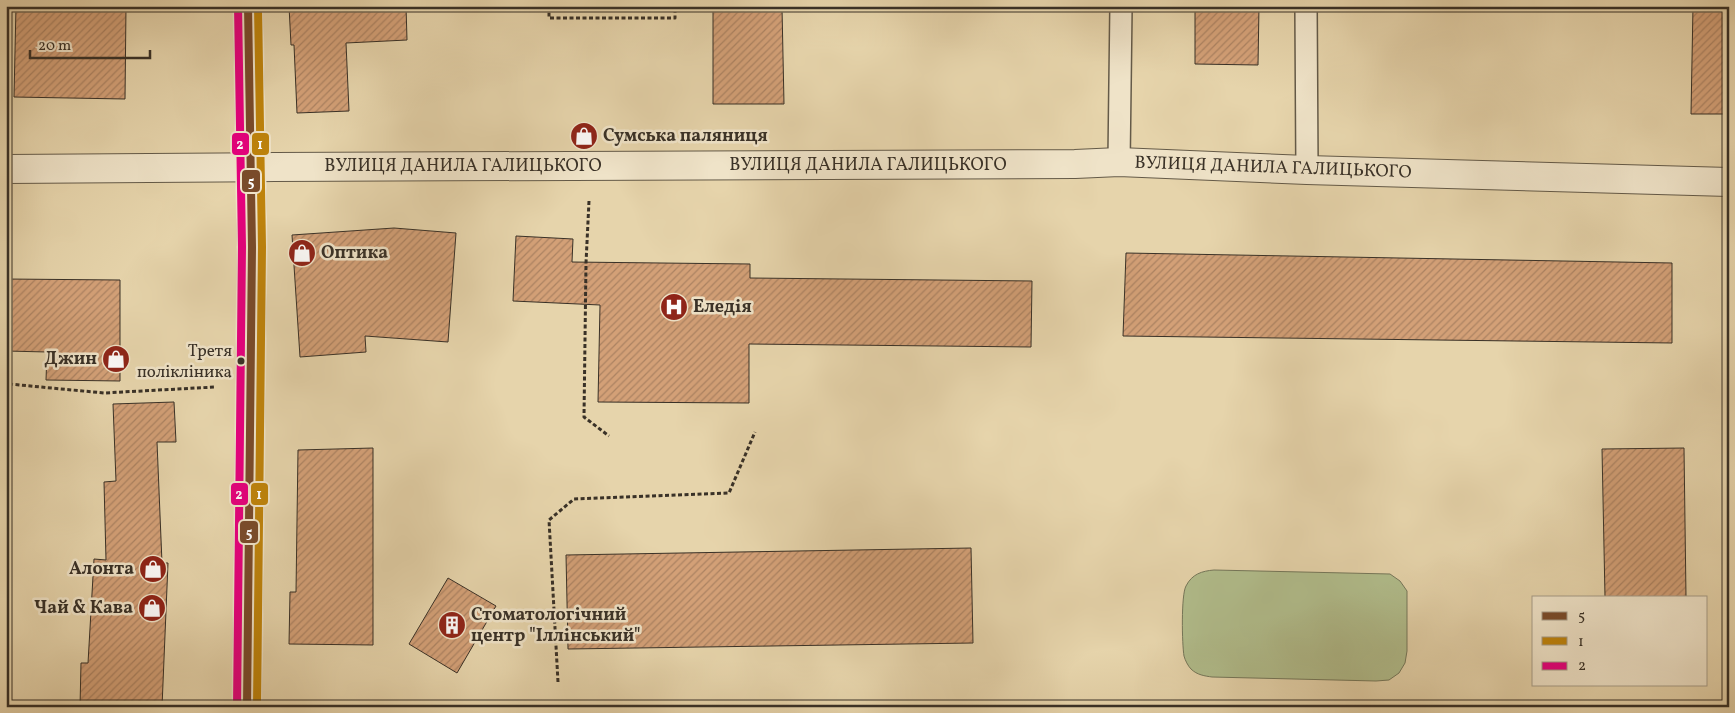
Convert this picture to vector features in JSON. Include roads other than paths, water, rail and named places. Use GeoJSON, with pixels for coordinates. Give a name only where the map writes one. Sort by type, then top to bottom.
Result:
{"type":"FeatureCollection","features":[{"type":"Feature","properties":{"kind":"main road"},"geometry":{"type":"LineString","coordinates":[[248,6],[251,167],[248,707]]}},
{"type":"Feature","properties":{"kind":"street","name":"ВУЛИЦЯ ДАНИЛА ГАЛИЦЬКОГО"},"geometry":{"type":"LineString","coordinates":[[6,170],[251,167],[1075,164],[1119,162],[1307,170],[1729,182]]}},
{"type":"Feature","properties":{"kind":"lane"},"geometry":{"type":"LineString","coordinates":[[1119,162],[1122,6]]}},
{"type":"Feature","properties":{"kind":"lane"},"geometry":{"type":"LineString","coordinates":[[1306,6],[1307,170]]}},
{"type":"Feature","properties":{"kind":"place","name":"Сумська паляниця"},"geometry":{"type":"Point","coordinates":[584,136]}},
{"type":"Feature","properties":{"kind":"place","name":"Оптика"},"geometry":{"type":"Point","coordinates":[302,253]}},
{"type":"Feature","properties":{"kind":"place","name":"Еледія"},"geometry":{"type":"Point","coordinates":[674,307]}},
{"type":"Feature","properties":{"kind":"place","name":"Джин"},"geometry":{"type":"Point","coordinates":[116,359]}},
{"type":"Feature","properties":{"kind":"place","name":"Третя полікліника"},"geometry":{"type":"Point","coordinates":[241,361]}},
{"type":"Feature","properties":{"kind":"place","name":"Алонта"},"geometry":{"type":"Point","coordinates":[153,569]}},
{"type":"Feature","properties":{"kind":"place","name":"Чай & Кава"},"geometry":{"type":"Point","coordinates":[152,608]}},
{"type":"Feature","properties":{"kind":"place","name":"Стоматологічний центр \"Іллінський\""},"geometry":{"type":"Point","coordinates":[452,625]}}]}
